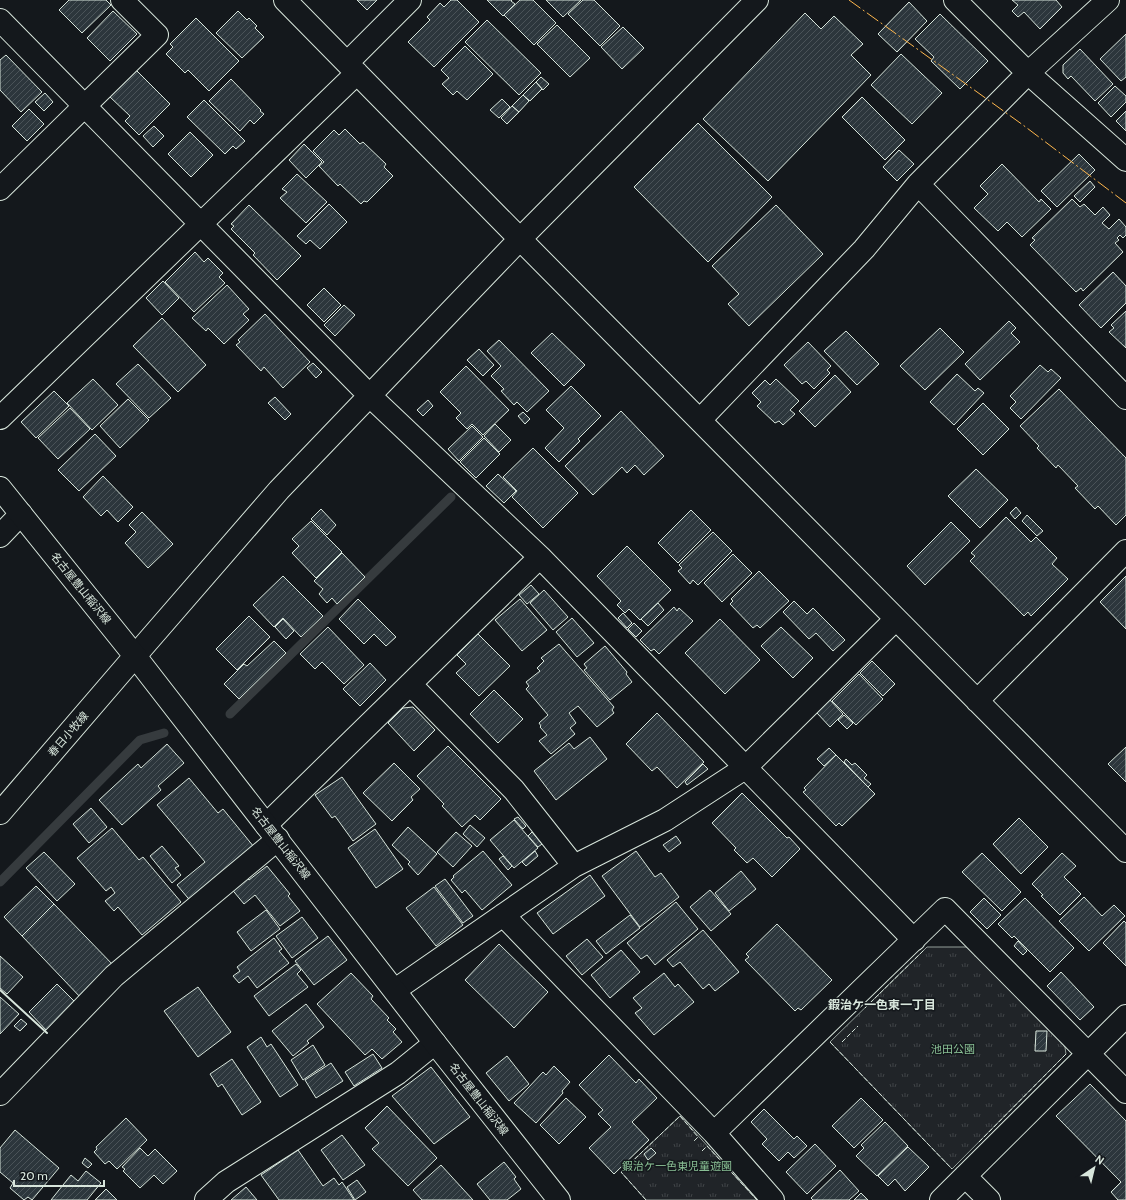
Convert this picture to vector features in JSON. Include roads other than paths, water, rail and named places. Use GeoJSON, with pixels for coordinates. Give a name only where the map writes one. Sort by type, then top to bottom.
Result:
{"type":"FeatureCollection","features":[{"type":"Feature","properties":{"kind":"street"},"geometry":{"type":"LineString","coordinates":[[0,189],[157,35],[122,0]]}},
{"type":"Feature","properties":{"kind":"street"},"geometry":{"type":"LineString","coordinates":[[285,0],[520,240],[1126,851]]}},
{"type":"Feature","properties":{"kind":"street"},"geometry":{"type":"LineString","coordinates":[[0,418],[201,224],[352,68],[410,0]]}},
{"type":"Feature","properties":{"kind":"street","name":"春日小牧線"},"geometry":{"type":"LineString","coordinates":[[0,813],[279,490],[520,240],[757,0]]}},
{"type":"Feature","properties":{"kind":"street"},"geometry":{"type":"LineString","coordinates":[[956,0],[1028,73],[1126,160]]}},
{"type":"Feature","properties":{"kind":"street"},"geometry":{"type":"LineString","coordinates":[[700,420],[864,249],[918,184],[1028,73],[1108,0]]}},
{"type":"Feature","properties":{"kind":"street"},"geometry":{"type":"LineString","coordinates":[[0,20],[370,396],[540,557],[914,940]]}},
{"type":"Feature","properties":{"kind":"street"},"geometry":{"type":"LineString","coordinates":[[918,184],[1126,398]]}},
{"type":"Feature","properties":{"kind":"street","name":"名古屋豊山稲沢線"},"geometry":{"type":"LineString","coordinates":[[0,488],[135,656],[395,990],[552,1197]]}},
{"type":"Feature","properties":{"kind":"street"},"geometry":{"type":"LineString","coordinates":[[0,536],[21,514]]}},
{"type":"Feature","properties":{"kind":"street"},"geometry":{"type":"LineString","coordinates":[[977,701],[1126,551]]}},
{"type":"Feature","properties":{"kind":"street"},"geometry":{"type":"LineString","coordinates":[[0,1094],[114,976],[272,832],[410,684],[540,557]]}},
{"type":"Feature","properties":{"kind":"street"},"geometry":{"type":"LineString","coordinates":[[395,990],[574,866],[665,820],[745,768],[896,619]]}},
{"type":"Feature","properties":{"kind":"street"},"geometry":{"type":"LineString","coordinates":[[410,684],[514,790],[574,866]]}},
{"type":"Feature","properties":{"kind":"street"},"geometry":{"type":"LineString","coordinates":[[714,1133],[945,909],[1126,1092]]}},
{"type":"Feature","properties":{"kind":"street"},"geometry":{"type":"LineString","coordinates":[[503,915],[714,1133],[773,1200]]}},
{"type":"Feature","properties":{"kind":"street"},"geometry":{"type":"LineString","coordinates":[[941,1200],[1126,1016]]}},
{"type":"Feature","properties":{"kind":"street"},"geometry":{"type":"LineString","coordinates":[[206,1200],[226,1182],[398,1073],[435,1043]]}},
{"type":"Feature","properties":{"kind":"street"},"geometry":{"type":"LineString","coordinates":[[965,1176],[989,1200]]}},
{"type":"Feature","properties":{"kind":"waterway"},"geometry":{"type":"LineString","coordinates":[[230,714],[451,497]]}},
{"type":"Feature","properties":{"kind":"waterway"},"geometry":{"type":"LineString","coordinates":[[0,882],[140,740],[164,733]]}},
{"type":"Feature","properties":{"kind":"district","name":"鍜治ケ一色東一丁目"},"geometry":{"type":"Point","coordinates":[882,1005]}},
{"type":"Feature","properties":{"kind":"park label","name":"池田公園"},"geometry":{"type":"Point","coordinates":[953,1049]}},
{"type":"Feature","properties":{"kind":"park label","name":"鍜治ケ一色東児童遊園"},"geometry":{"type":"Point","coordinates":[677,1166]}}]}
